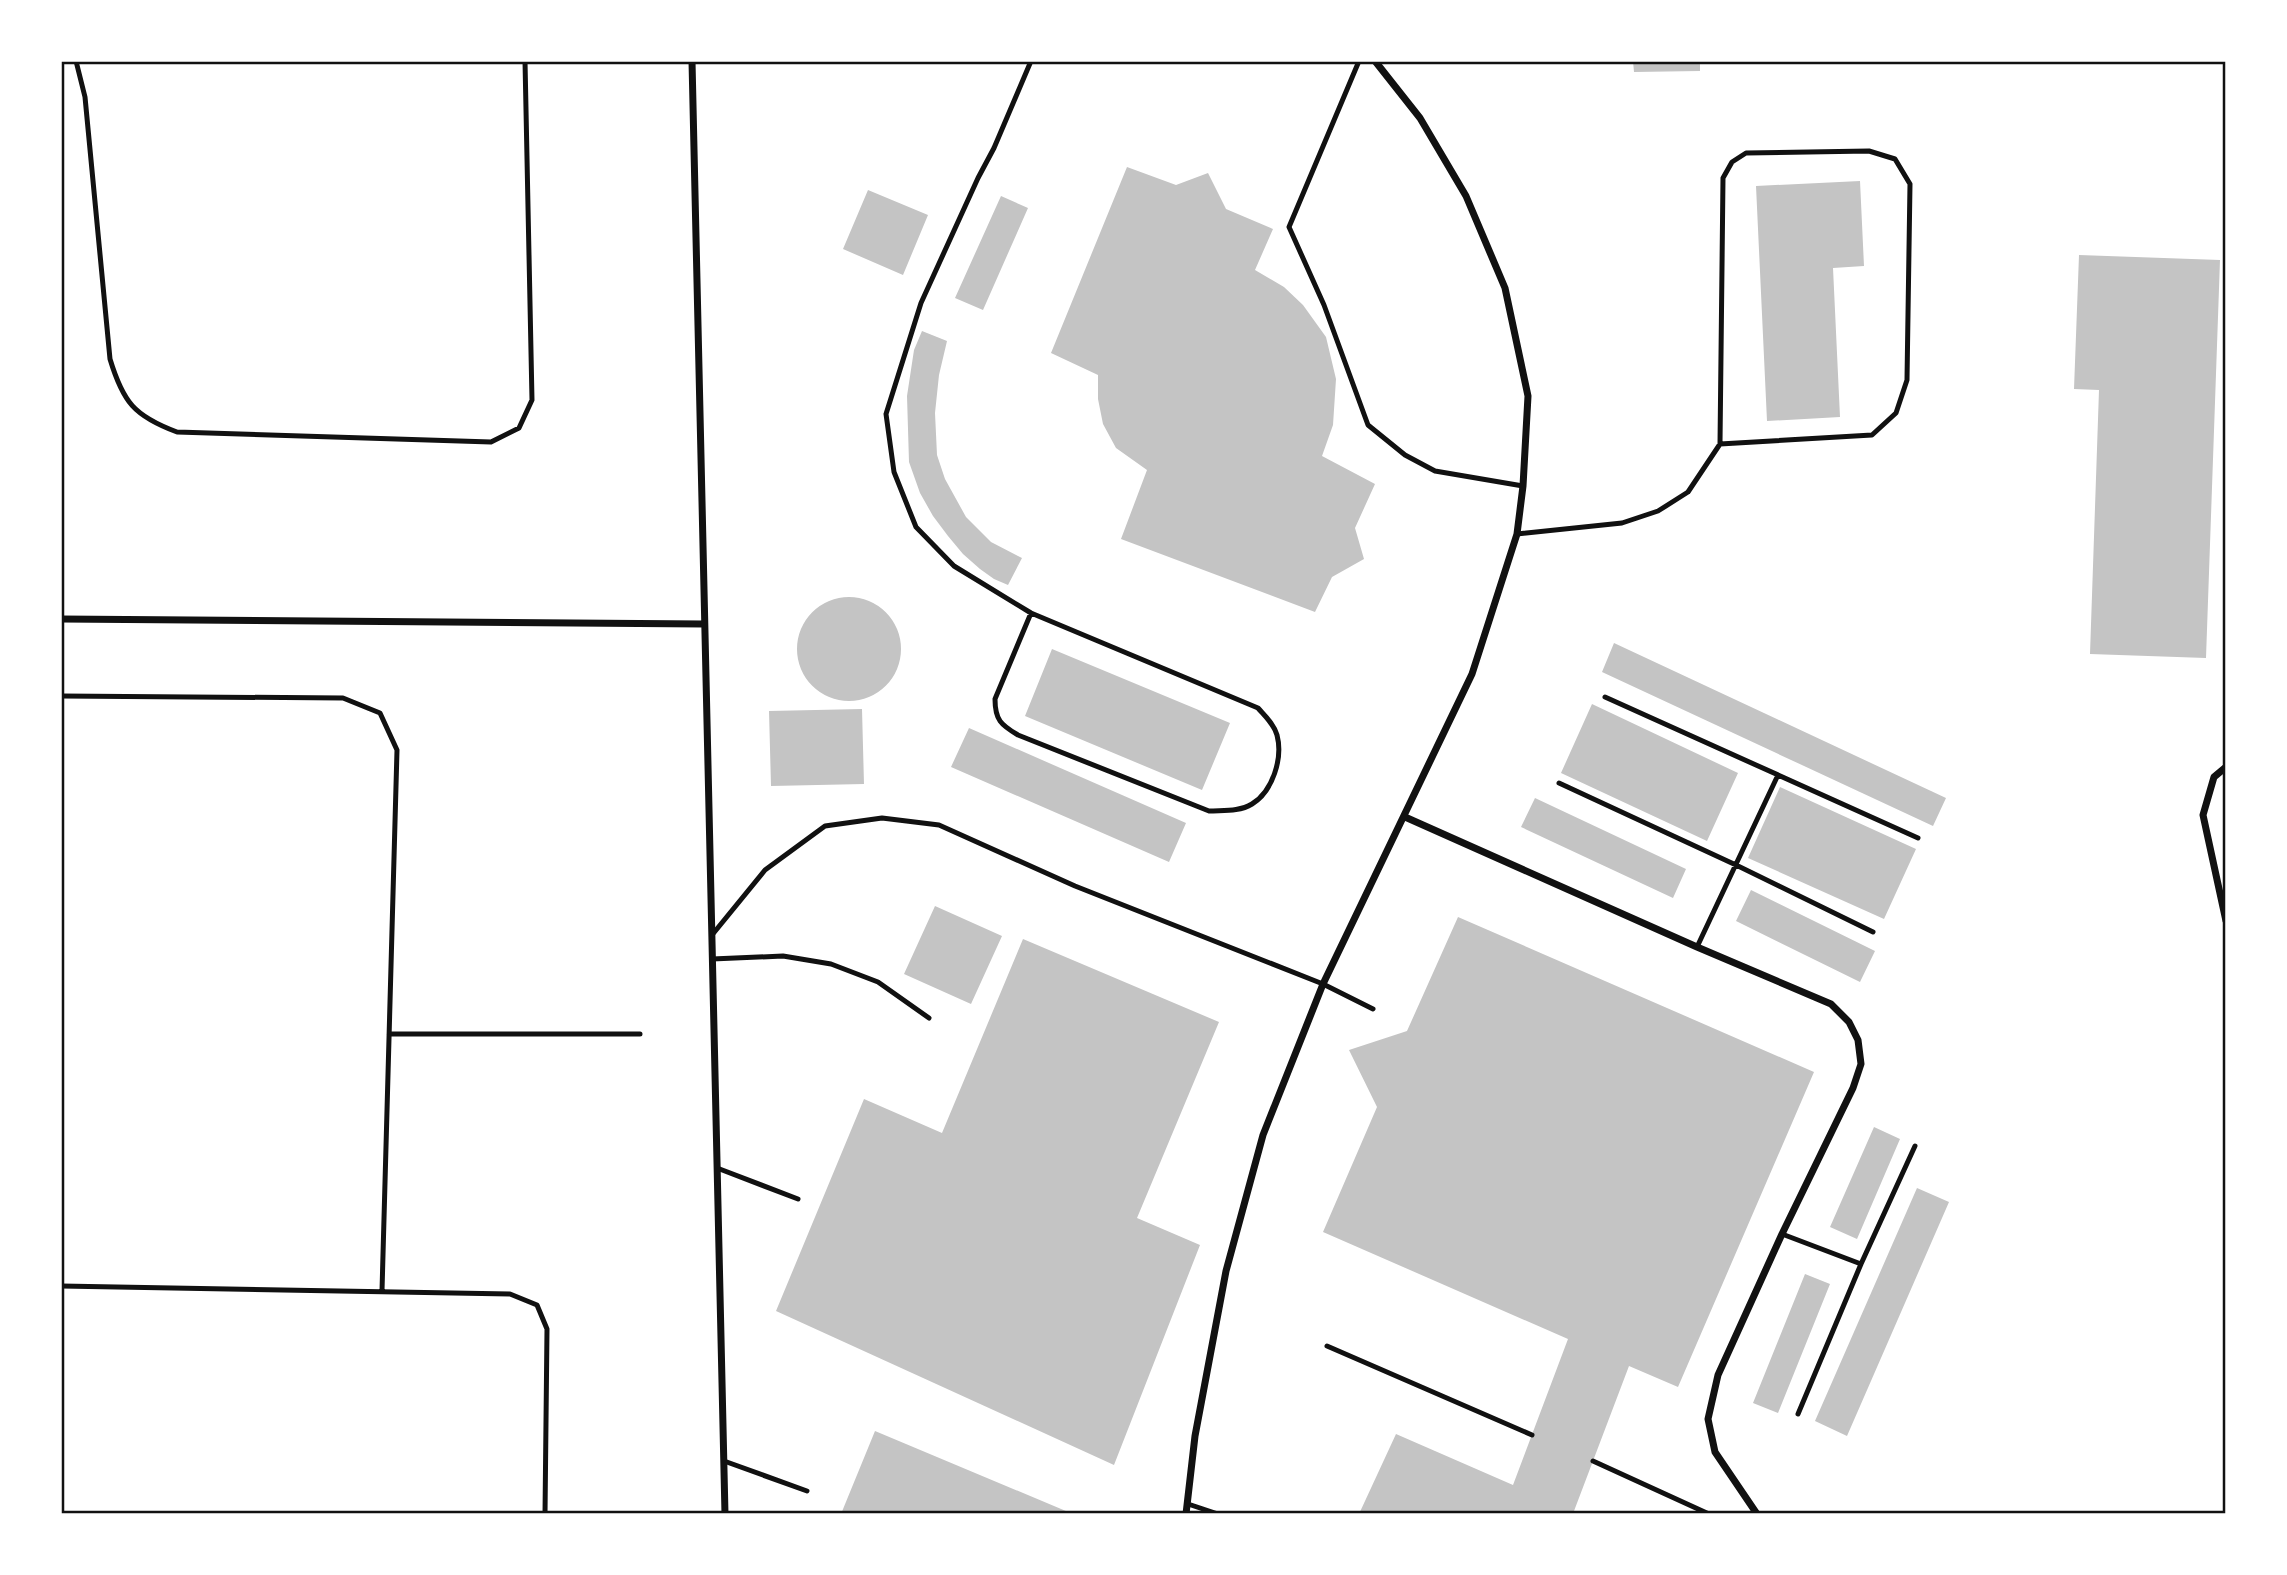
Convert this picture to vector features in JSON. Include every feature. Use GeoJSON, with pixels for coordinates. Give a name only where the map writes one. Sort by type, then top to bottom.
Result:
{"type":"FeatureCollection","features":[{"type":"Feature","properties":{"kind":"street"},"geometry":{"type":"LineString","coordinates":[[692,61],[725,1514]]}},
{"type":"Feature","properties":{"kind":"street"},"geometry":{"type":"LineString","coordinates":[[1186,1514],[1195,1436],[1226,1271],[1262,1135],[1323,984],[1472,674],[1517,534],[1523,486],[1528,396],[1505,288],[1466,196],[1420,118],[1374,61]]}},
{"type":"Feature","properties":{"kind":"street"},"geometry":{"type":"LineString","coordinates":[[61,619],[704,624]]}},
{"type":"Feature","properties":{"kind":"street"},"geometry":{"type":"LineString","coordinates":[[2226,767],[2214,777],[2203,816],[2226,921]]}},
{"type":"Feature","properties":{"kind":"street"},"geometry":{"type":"LineString","coordinates":[[1405,817],[1831,1004],[1849,1022],[1858,1040],[1861,1064],[1853,1088],[1782,1234],[1718,1375],[1708,1419],[1715,1452],[1757,1514]]}},
{"type":"Feature","properties":{"kind":"lane"},"geometry":{"type":"LineString","coordinates":[[76,61],[85,97],[110,359],[118,388],[135,410],[152,423],[177,432],[491,442],[519,428],[532,400],[525,61]]}},
{"type":"Feature","properties":{"kind":"lane"},"geometry":{"type":"LineString","coordinates":[[1031,61],[994,148],[921,303],[886,414],[894,472],[916,527],[954,566],[1031,613],[1258,708],[1268,719],[1277,742],[1275,771],[1266,792],[1252,804],[1236,810],[1209,811],[1004,727],[995,713],[995,699],[1031,613]]}},
{"type":"Feature","properties":{"kind":"lane"},"geometry":{"type":"LineString","coordinates":[[1359,61],[1289,227],[1324,305],[1368,425],[1405,455],[1435,471],[1523,486]]}},
{"type":"Feature","properties":{"kind":"lane"},"geometry":{"type":"LineString","coordinates":[[1517,534],[1622,523],[1658,511],[1688,492],[1720,444],[1723,178],[1732,162],[1746,153],[1870,151],[1895,159],[1910,184],[1907,380],[1896,413],[1872,435],[1720,444]]}},
{"type":"Feature","properties":{"kind":"lane"},"geometry":{"type":"LineString","coordinates":[[61,695],[343,698],[380,713],[397,750],[382,1291]]}},
{"type":"Feature","properties":{"kind":"lane"},"geometry":{"type":"LineString","coordinates":[[1605,697],[1918,838]]}},
{"type":"Feature","properties":{"kind":"lane"},"geometry":{"type":"LineString","coordinates":[[1697,947],[1778,775]]}},
{"type":"Feature","properties":{"kind":"lane"},"geometry":{"type":"LineString","coordinates":[[1559,783],[1873,932]]}},
{"type":"Feature","properties":{"kind":"lane"},"geometry":{"type":"LineString","coordinates":[[712,935],[765,870],[825,826],[882,818],[939,825],[1075,886],[1323,984],[1373,1009]]}},
{"type":"Feature","properties":{"kind":"lane"},"geometry":{"type":"LineString","coordinates":[[712,959],[783,956],[831,964],[878,982],[929,1018]]}},
{"type":"Feature","properties":{"kind":"lane"},"geometry":{"type":"LineString","coordinates":[[389,1034],[640,1034]]}},
{"type":"Feature","properties":{"kind":"lane"},"geometry":{"type":"LineString","coordinates":[[1798,1414],[1861,1264],[1915,1146]]}},
{"type":"Feature","properties":{"kind":"lane"},"geometry":{"type":"LineString","coordinates":[[717,1168],[798,1199]]}},
{"type":"Feature","properties":{"kind":"lane"},"geometry":{"type":"LineString","coordinates":[[1782,1234],[1861,1264]]}},
{"type":"Feature","properties":{"kind":"lane"},"geometry":{"type":"LineString","coordinates":[[61,1286],[510,1294],[537,1305],[548,1329],[545,1514]]}},
{"type":"Feature","properties":{"kind":"lane"},"geometry":{"type":"LineString","coordinates":[[1327,1346],[1532,1435]]}},
{"type":"Feature","properties":{"kind":"lane"},"geometry":{"type":"LineString","coordinates":[[724,1461],[807,1491]]}},
{"type":"Feature","properties":{"kind":"lane"},"geometry":{"type":"LineString","coordinates":[[1593,1461],[1709,1514]]}},
{"type":"Feature","properties":{"kind":"lane"},"geometry":{"type":"LineString","coordinates":[[1188,1504],[1218,1514]]}},
{"type":"Feature","properties":{"kind":"building"},"geometry":{"type":"Polygon","coordinates":[[[1633,61],[1700,61],[1700,71],[1634,72],[1633,61]]]}},
{"type":"Feature","properties":{"kind":"building"},"geometry":{"type":"Polygon","coordinates":[[[1127,167],[1176,185],[1208,173],[1226,209],[1273,229],[1255,270],[1284,287],[1303,305],[1326,337],[1336,379],[1333,425],[1322,456],[1375,484],[1355,528],[1364,559],[1332,577],[1315,612],[1121,539],[1147,470],[1116,448],[1103,424],[1098,399],[1098,375],[1051,353],[1127,167]]]}},
{"type":"Feature","properties":{"kind":"building"},"geometry":{"type":"Polygon","coordinates":[[[1860,181],[1864,266],[1833,268],[1840,417],[1767,421],[1756,186],[1860,181]]]}},
{"type":"Feature","properties":{"kind":"building"},"geometry":{"type":"Polygon","coordinates":[[[868,190],[928,215],[903,275],[843,249],[868,190]]]}},
{"type":"Feature","properties":{"kind":"building"},"geometry":{"type":"Polygon","coordinates":[[[1001,196],[1028,208],[983,310],[955,298],[1001,196]]]}},
{"type":"Feature","properties":{"kind":"building"},"geometry":{"type":"Polygon","coordinates":[[[2079,255],[2220,260],[2206,658],[2090,654],[2099,390],[2074,389],[2079,255]]]}},
{"type":"Feature","properties":{"kind":"building"},"geometry":{"type":"Polygon","coordinates":[[[922,331],[947,341],[939,375],[935,413],[937,455],[945,479],[966,517],[991,542],[1022,558],[1008,585],[980,569],[948,536],[920,493],[909,462],[907,396],[914,350],[922,331]]]}},
{"type":"Feature","properties":{"kind":"building"},"geometry":{"type":"Polygon","coordinates":[[[849,597],[869,601],[886,612],[897,629],[901,649],[897,669],[886,686],[869,697],[849,701],[829,697],[812,686],[801,669],[797,649],[801,629],[812,612],[829,601],[849,597]]]}},
{"type":"Feature","properties":{"kind":"building"},"geometry":{"type":"Polygon","coordinates":[[[1614,643],[1946,798],[1933,826],[1602,672],[1614,643]]]}},
{"type":"Feature","properties":{"kind":"building"},"geometry":{"type":"Polygon","coordinates":[[[1052,649],[1230,723],[1202,790],[1025,716],[1052,649]]]}},
{"type":"Feature","properties":{"kind":"building"},"geometry":{"type":"Polygon","coordinates":[[[1592,704],[1738,773],[1707,841],[1561,773],[1592,704]]]}},
{"type":"Feature","properties":{"kind":"building"},"geometry":{"type":"Polygon","coordinates":[[[862,709],[864,784],[771,786],[769,711],[862,709]]]}},
{"type":"Feature","properties":{"kind":"building"},"geometry":{"type":"Polygon","coordinates":[[[969,728],[1186,823],[1169,862],[951,767],[969,728]]]}},
{"type":"Feature","properties":{"kind":"building"},"geometry":{"type":"Polygon","coordinates":[[[1780,787],[1916,849],[1884,919],[1748,858],[1780,787]]]}},
{"type":"Feature","properties":{"kind":"building"},"geometry":{"type":"Polygon","coordinates":[[[1535,798],[1686,869],[1673,898],[1521,827],[1535,798]]]}},
{"type":"Feature","properties":{"kind":"building"},"geometry":{"type":"Polygon","coordinates":[[[1751,890],[1875,951],[1860,982],[1736,921],[1751,890]]]}},
{"type":"Feature","properties":{"kind":"building"},"geometry":{"type":"Polygon","coordinates":[[[935,906],[1002,936],[971,1004],[904,974],[935,906]]]}},
{"type":"Feature","properties":{"kind":"building"},"geometry":{"type":"Polygon","coordinates":[[[1458,917],[1814,1072],[1678,1387],[1629,1366],[1574,1511],[1580,1514],[1359,1514],[1396,1434],[1513,1485],[1568,1339],[1323,1232],[1377,1107],[1349,1050],[1407,1031],[1458,917]]]}},
{"type":"Feature","properties":{"kind":"building"},"geometry":{"type":"Polygon","coordinates":[[[1023,939],[1219,1022],[1137,1218],[1200,1245],[1114,1465],[776,1311],[864,1099],[942,1133],[1023,939]]]}},
{"type":"Feature","properties":{"kind":"building"},"geometry":{"type":"Polygon","coordinates":[[[1874,1127],[1900,1139],[1857,1239],[1830,1227],[1874,1127]]]}},
{"type":"Feature","properties":{"kind":"building"},"geometry":{"type":"Polygon","coordinates":[[[1917,1188],[1949,1202],[1847,1436],[1815,1421],[1917,1188]]]}},
{"type":"Feature","properties":{"kind":"building"},"geometry":{"type":"Polygon","coordinates":[[[1805,1274],[1830,1284],[1778,1413],[1753,1403],[1805,1274]]]}},
{"type":"Feature","properties":{"kind":"building"},"geometry":{"type":"Polygon","coordinates":[[[875,1431],[1073,1514],[841,1514],[875,1431]]]}}]}
